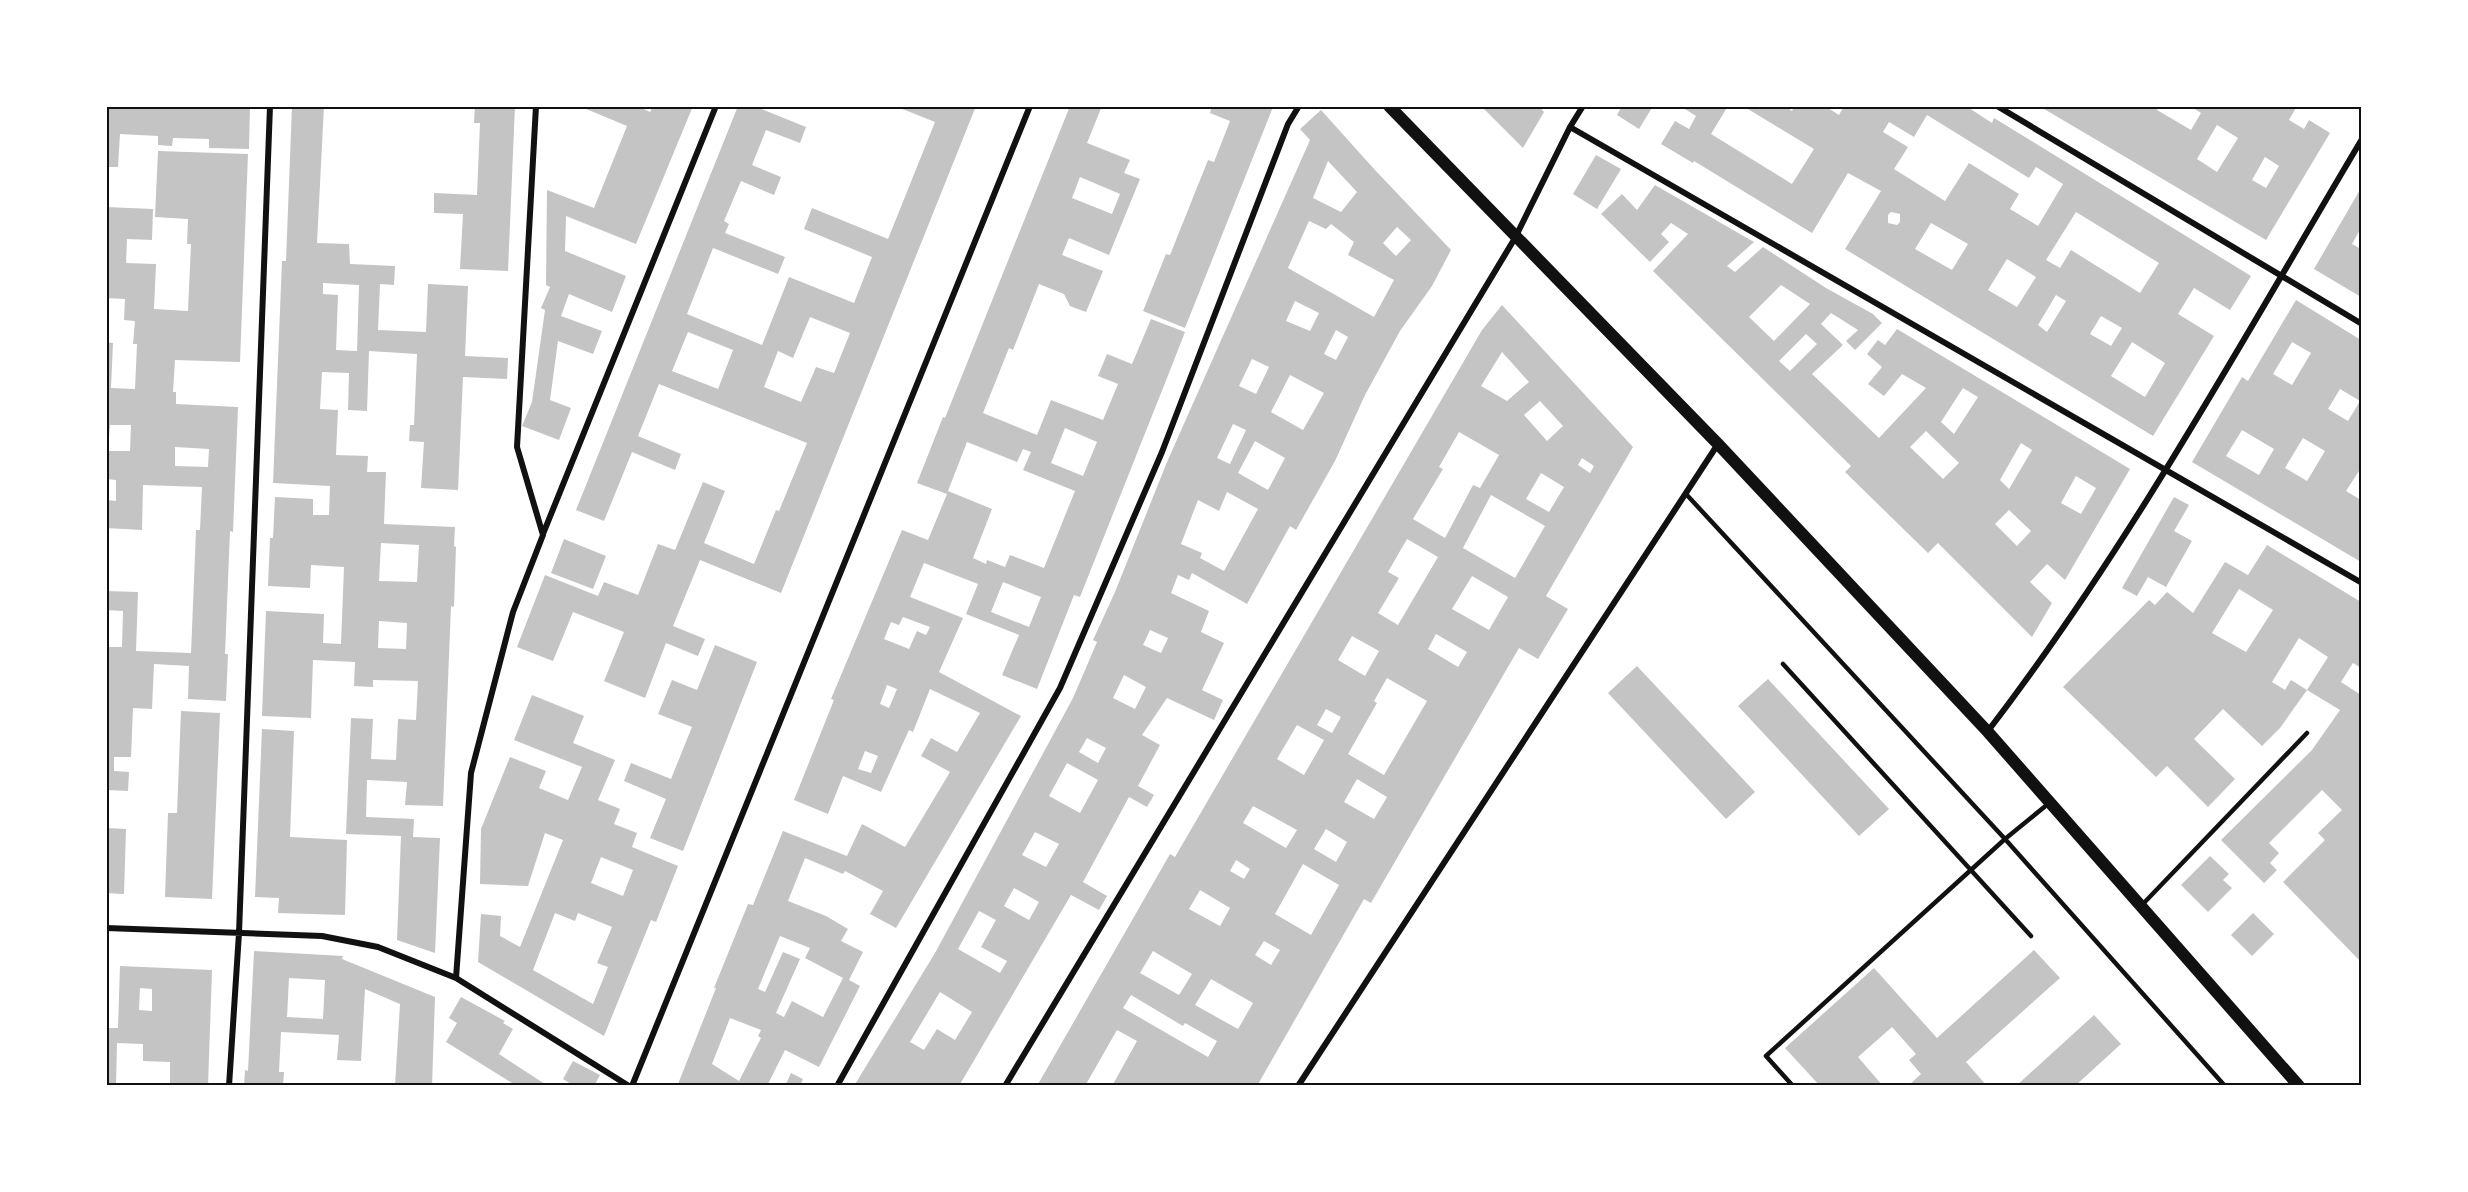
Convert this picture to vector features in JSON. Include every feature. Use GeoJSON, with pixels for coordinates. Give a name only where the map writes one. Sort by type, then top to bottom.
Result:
{"type":"FeatureCollection","features":[{"type":"Feature","properties":{"kind":"main road"},"geometry":{"type":"LineString","coordinates":[[1389,106],[1718,444],[1988,732],[2300,1086]]}},
{"type":"Feature","properties":{"kind":"street"},"geometry":{"type":"LineString","coordinates":[[229,1086],[239,933],[270,106]]}},
{"type":"Feature","properties":{"kind":"street"},"geometry":{"type":"LineString","coordinates":[[536,106],[517,447],[543,535]]}},
{"type":"Feature","properties":{"kind":"street"},"geometry":{"type":"LineString","coordinates":[[456,978],[471,773],[513,612],[716,106]]}},
{"type":"Feature","properties":{"kind":"street"},"geometry":{"type":"LineString","coordinates":[[106,928],[322,936],[378,947],[456,978],[631,1086],[1030,106]]}},
{"type":"Feature","properties":{"kind":"street"},"geometry":{"type":"LineString","coordinates":[[837,1086],[1060,687],[1162,453],[1288,124],[1299,106]]}},
{"type":"Feature","properties":{"kind":"street"},"geometry":{"type":"LineString","coordinates":[[1005,1086],[1515,238],[1583,106]]}},
{"type":"Feature","properties":{"kind":"street"},"geometry":{"type":"LineString","coordinates":[[1997,106],[2361,324]]}},
{"type":"Feature","properties":{"kind":"street"},"geometry":{"type":"LineString","coordinates":[[1570,128],[2361,583]]}},
{"type":"Feature","properties":{"kind":"street"},"geometry":{"type":"LineString","coordinates":[[1988,732],[2043,660],[2165,469],[2361,138]]}},
{"type":"Feature","properties":{"kind":"street"},"geometry":{"type":"LineString","coordinates":[[1298,1086],[1718,444]]}},
{"type":"Feature","properties":{"kind":"lane"},"geometry":{"type":"LineString","coordinates":[[1686,494],[2005,839],[2225,1086]]}},
{"type":"Feature","properties":{"kind":"lane"},"geometry":{"type":"LineString","coordinates":[[1783,664],[2031,936]]}},
{"type":"Feature","properties":{"kind":"lane"},"geometry":{"type":"LineString","coordinates":[[2141,906],[2307,733]]}},
{"type":"Feature","properties":{"kind":"lane"},"geometry":{"type":"LineString","coordinates":[[1793,1086],[1766,1056],[2005,839],[2050,802]]}},
{"type":"Feature","properties":{"kind":"building"},"geometry":{"type":"Polygon","coordinates":[[[106,106],[250,106],[249,149],[209,148],[209,139],[173,138],[172,146],[158,145],[158,136],[120,134],[118,167],[106,167],[106,106]]]}},
{"type":"Feature","properties":{"kind":"building"},"geometry":{"type":"Polygon","coordinates":[[[292,106],[324,106],[317,243],[349,244],[350,264],[395,266],[394,285],[380,284],[378,330],[426,332],[428,284],[468,286],[465,356],[508,358],[507,379],[463,377],[458,490],[421,488],[424,442],[409,441],[410,425],[414,425],[417,354],[369,351],[367,411],[348,410],[349,373],[322,372],[320,409],[338,410],[336,455],[368,456],[367,472],[386,472],[384,524],[455,527],[454,607],[451,606],[443,806],[405,805],[407,782],[367,780],[366,817],[414,819],[413,837],[440,838],[435,953],[397,940],[401,836],[346,834],[351,718],[373,719],[371,759],[396,760],[398,719],[416,720],[418,681],[373,680],[373,687],[354,686],[355,662],[313,660],[311,718],[262,716],[266,611],[324,614],[323,643],[341,644],[344,567],[311,565],[310,588],[268,586],[275,497],[313,499],[313,515],[329,515],[330,486],[273,483],[282,261],[286,261],[292,106]],[[323,283],[323,294],[338,295],[336,350],[357,351],[359,285],[323,283]],[[381,543],[379,581],[417,582],[419,545],[381,543]],[[379,621],[378,648],[406,649],[407,623],[379,621]]]}},
{"type":"Feature","properties":{"kind":"building"},"geometry":{"type":"Polygon","coordinates":[[[475,106],[515,106],[508,271],[460,269],[463,214],[434,213],[434,193],[477,195],[480,123],[474,123],[475,106]]]}},
{"type":"Feature","properties":{"kind":"building"},"geometry":{"type":"Polygon","coordinates":[[[579,106],[637,106],[650,112],[653,106],[693,106],[636,244],[566,216],[565,251],[626,276],[612,312],[569,294],[561,316],[602,331],[593,354],[558,341],[550,400],[571,408],[559,440],[522,426],[532,402],[545,310],[541,308],[550,287],[546,285],[547,190],[594,208],[627,126],[579,106]]]}},
{"type":"Feature","properties":{"kind":"building"},"geometry":{"type":"Polygon","coordinates":[[[738,106],[754,106],[806,127],[800,143],[766,130],[752,165],[781,177],[774,195],[741,181],[724,221],[729,224],[725,233],[785,257],[778,274],[713,248],[687,314],[762,345],[789,277],[854,303],[872,257],[804,229],[812,208],[888,239],[935,122],[895,106],[976,106],[781,593],[700,560],[673,626],[705,639],[698,656],[666,643],[645,698],[604,681],[624,632],[573,612],[553,661],[517,647],[545,575],[598,596],[604,582],[638,595],[658,544],[675,550],[703,482],[725,491],[704,543],[754,564],[807,443],[659,384],[638,436],[681,454],[675,470],[632,452],[604,521],[576,510],[738,106]],[[810,317],[793,358],[778,351],[764,387],[801,402],[816,367],[834,373],[850,333],[810,317]],[[688,332],[672,371],[718,389],[733,350],[688,332]]]}},
{"type":"Feature","properties":{"kind":"building"},"geometry":{"type":"Polygon","coordinates":[[[1070,106],[1102,106],[1087,143],[1130,160],[1124,173],[1140,179],[1109,255],[1069,238],[1062,255],[1103,271],[1086,312],[1070,306],[1064,294],[1039,284],[1013,350],[1009,348],[983,413],[1037,435],[1051,400],[1103,420],[1118,384],[1098,376],[1107,354],[1132,364],[1151,319],[1185,332],[1080,597],[1074,595],[1037,689],[1002,675],[1019,635],[966,614],[978,584],[924,563],[910,597],[963,618],[939,672],[1021,716],[896,928],[870,914],[883,891],[845,871],[843,874],[805,858],[788,901],[826,916],[848,929],[841,941],[863,952],[849,980],[860,986],[819,1067],[785,1050],[767,1086],[682,1086],[678,1084],[716,988],[714,988],[748,904],[753,905],[783,831],[847,856],[862,824],[905,847],[950,772],[921,756],[931,738],[957,752],[980,713],[930,689],[913,732],[909,730],[881,792],[843,776],[828,814],[794,800],[834,700],[831,699],[902,530],[928,540],[947,494],[917,483],[943,417],[945,418],[1070,106]],[[1080,177],[1072,198],[1112,214],[1120,194],[1080,177]],[[1065,428],[1051,463],[1083,476],[1097,442],[1065,428]],[[967,442],[948,491],[992,509],[973,558],[986,564],[987,560],[1005,567],[1010,555],[1044,568],[1075,491],[1023,470],[1031,452],[1023,449],[1017,462],[967,442]],[[1003,582],[991,612],[1029,627],[1041,597],[1003,582]],[[903,617],[899,625],[891,622],[884,639],[909,649],[917,631],[926,635],[930,627],[903,617]],[[887,685],[880,704],[889,708],[897,689],[887,685]],[[865,751],[858,769],[871,773],[878,756],[865,751]],[[780,936],[758,989],[765,992],[783,952],[800,959],[776,1013],[784,1017],[792,1001],[823,1017],[843,978],[805,958],[810,948],[780,936]],[[730,1018],[712,1064],[739,1081],[761,1038],[758,1036],[761,1030],[730,1018]]]}},
{"type":"Feature","properties":{"kind":"building"},"geometry":{"type":"Polygon","coordinates":[[[1212,106],[1273,107],[1185,328],[1143,311],[1166,254],[1170,255],[1208,160],[1214,162],[1230,121],[1210,113],[1212,106]]]}},
{"type":"Feature","properties":{"kind":"building"},"geometry":{"type":"Polygon","coordinates":[[[1481,106],[1539,106],[1544,112],[1523,148],[1481,106]]]}},
{"type":"Feature","properties":{"kind":"building"},"geometry":{"type":"Polygon","coordinates":[[[1622,106],[1653,106],[1639,129],[1617,115],[1622,106]]]}},
{"type":"Feature","properties":{"kind":"building"},"geometry":{"type":"Polygon","coordinates":[[[1680,106],[1728,106],[1711,134],[1792,184],[1814,149],[1743,106],[1785,106],[1792,111],[1795,106],[1825,106],[1839,115],[1844,106],[1966,106],[1992,123],[1994,118],[2251,276],[2230,310],[2194,288],[2178,314],[2214,336],[2153,436],[1845,249],[1881,191],[1848,173],[1812,233],[1694,161],[1693,163],[1661,144],[1675,121],[1689,129],[1696,116],[1680,106]],[[1927,115],[1914,137],[1889,122],[1883,132],[1908,147],[1894,169],[1945,201],[1969,163],[2019,194],[2010,209],[2038,226],[2063,184],[2036,167],[2029,178],[1927,115]],[[1891,212],[1888,215],[1888,223],[1897,225],[1900,222],[1900,214],[1891,212]],[[2076,212],[2046,260],[2060,268],[2071,250],[2140,293],[2159,263],[2076,212]],[[1931,223],[1915,249],[1952,270],[1968,244],[1931,223]],[[2007,259],[1988,290],[2017,307],[2036,277],[2007,259]],[[2056,295],[2038,325],[2047,332],[2066,301],[2056,295]],[[2101,316],[2090,334],[2111,346],[2122,328],[2101,316]],[[2132,342],[2111,376],[2145,397],[2165,363],[2132,342]]]}},
{"type":"Feature","properties":{"kind":"building"},"geometry":{"type":"Polygon","coordinates":[[[2039,106],[2159,106],[2157,110],[2191,130],[2201,113],[2190,106],[2266,106],[2269,109],[2270,106],[2297,106],[2289,120],[2304,129],[2309,120],[2330,133],[2266,240],[2039,106]],[[2217,125],[2197,159],[2217,172],[2238,138],[2217,125]],[[2265,157],[2252,180],[2266,188],[2279,166],[2265,157]]]}},
{"type":"Feature","properties":{"kind":"building"},"geometry":{"type":"Polygon","coordinates":[[[1321,110],[1451,250],[1432,286],[1400,331],[1365,395],[1335,461],[1296,530],[1290,526],[1247,604],[1192,573],[1189,580],[1178,575],[1171,593],[1209,611],[1201,632],[1224,643],[1202,690],[1223,700],[1214,720],[1167,698],[1142,735],[1160,745],[1138,786],[1154,795],[1147,807],[1129,797],[1083,882],[1107,896],[1099,910],[1071,895],[959,1086],[854,1086],[935,953],[1073,698],[1097,642],[1093,640],[1115,592],[1167,462],[1310,140],[1300,129],[1321,110]],[[1328,161],[1313,198],[1341,212],[1357,192],[1328,161]],[[1309,221],[1288,268],[1374,317],[1394,280],[1348,255],[1354,242],[1331,224],[1326,229],[1309,221]],[[1397,227],[1383,243],[1396,256],[1411,240],[1397,227]],[[1295,301],[1286,321],[1310,331],[1319,313],[1295,301]],[[1336,330],[1324,354],[1336,360],[1348,337],[1336,330]],[[1252,359],[1239,386],[1256,394],[1269,367],[1252,359]],[[1290,375],[1271,412],[1303,430],[1324,393],[1290,375]],[[1233,424],[1217,458],[1230,464],[1246,430],[1233,424]],[[1255,441],[1238,473],[1268,490],[1285,458],[1255,441]],[[1227,492],[1219,511],[1198,500],[1181,544],[1202,553],[1200,558],[1224,571],[1258,509],[1227,492]],[[1150,630],[1143,645],[1161,653],[1168,638],[1150,630]],[[1124,675],[1113,698],[1135,709],[1146,687],[1124,675]],[[1087,738],[1079,752],[1098,763],[1106,748],[1087,738]],[[1067,763],[1049,796],[1080,813],[1098,780],[1067,763]],[[1035,832],[1022,855],[1046,867],[1059,844],[1035,832]],[[1014,888],[1004,906],[1029,920],[1039,902],[1014,888]],[[979,911],[958,949],[1000,973],[1007,961],[981,947],[996,920],[979,911]],[[940,992],[910,1042],[924,1050],[937,1029],[955,1040],[972,1012],[940,992]]]}},
{"type":"Feature","properties":{"kind":"building"},"geometry":{"type":"Polygon","coordinates":[[[158,151],[248,154],[240,362],[175,360],[173,392],[176,392],[176,404],[238,407],[233,532],[230,531],[225,654],[228,654],[226,701],[188,699],[189,666],[154,664],[152,709],[133,708],[131,757],[114,757],[114,771],[129,772],[128,791],[106,790],[106,647],[122,647],[123,611],[106,610],[106,591],[138,592],[136,651],[191,653],[196,530],[200,530],[202,487],[143,485],[142,530],[106,528],[106,500],[116,501],[116,480],[106,479],[106,451],[130,451],[131,425],[110,425],[108,449],[106,449],[106,342],[113,343],[111,388],[135,389],[137,344],[133,344],[135,321],[124,320],[125,299],[106,298],[106,207],[153,209],[152,240],[127,239],[126,263],[156,264],[154,309],[188,311],[191,244],[187,244],[188,219],[155,217],[158,151]],[[175,447],[175,466],[208,467],[209,449],[175,447]]]}},
{"type":"Feature","properties":{"kind":"building"},"geometry":{"type":"Polygon","coordinates":[[[1596,155],[1621,169],[1597,209],[1573,194],[1596,155]]]}},
{"type":"Feature","properties":{"kind":"building"},"geometry":{"type":"Polygon","coordinates":[[[1655,185],[1754,242],[1727,266],[1735,272],[1763,247],[1826,288],[1873,314],[1882,323],[1855,350],[1846,341],[1858,330],[1831,313],[1821,324],[1843,345],[1812,374],[1879,438],[1926,388],[1902,374],[1884,396],[1868,384],[1882,367],[1867,354],[1878,340],[1885,345],[1897,329],[2130,469],[2065,580],[2047,564],[2030,582],[2052,603],[2032,637],[1938,543],[1928,553],[1845,472],[1851,466],[1653,271],[1688,234],[1671,223],[1661,234],[1669,242],[1650,262],[1601,214],[1622,194],[1637,210],[1655,185]],[[1781,285],[1749,317],[1774,341],[1810,304],[1781,285]],[[1806,334],[1779,361],[1790,371],[1817,344],[1806,334]],[[1963,388],[1941,422],[1954,434],[1978,397],[1963,388]],[[1926,431],[1910,447],[1943,479],[1959,463],[1926,431]],[[2021,443],[2000,480],[2009,489],[2032,450],[2021,443]],[[2076,476],[2061,503],[2081,514],[2096,488],[2076,476]],[[2009,510],[1995,524],[2017,546],[2031,531],[2009,510]]]}},
{"type":"Feature","properties":{"kind":"building"},"geometry":{"type":"Polygon","coordinates":[[[2361,188],[2361,228],[2352,244],[2361,249],[2361,297],[2314,269],[2361,188]]]}},
{"type":"Feature","properties":{"kind":"building"},"geometry":{"type":"Polygon","coordinates":[[[2296,300],[2361,340],[2361,468],[2346,491],[2361,500],[2361,562],[2192,462],[2242,377],[2248,381],[2296,300]],[[2292,342],[2273,374],[2292,385],[2311,353],[2292,342]],[[2340,389],[2328,409],[2348,421],[2360,401],[2340,389]],[[2242,430],[2226,456],[2259,475],[2274,449],[2242,430]],[[2303,438],[2285,468],[2307,481],[2325,451],[2303,438]]]}},
{"type":"Feature","properties":{"kind":"building"},"geometry":{"type":"Polygon","coordinates":[[[1502,305],[1633,447],[1546,596],[1568,609],[1538,659],[1519,648],[1371,903],[1364,899],[1257,1086],[1188,1086],[1183,1083],[1181,1086],[1112,1086],[1137,1041],[1117,1030],[1085,1086],[1037,1086],[1170,854],[1175,857],[1482,330],[1502,305]],[[1502,352],[1481,386],[1507,401],[1529,382],[1502,352]],[[1540,401],[1524,415],[1547,441],[1563,426],[1540,401]],[[1459,432],[1439,467],[1443,469],[1413,519],[1445,538],[1473,485],[1480,488],[1499,455],[1459,432]],[[1582,458],[1578,465],[1590,473],[1594,466],[1582,458]],[[1541,473],[1526,499],[1549,512],[1564,487],[1541,473]],[[1491,495],[1463,548],[1515,578],[1545,526],[1491,495]],[[1407,539],[1388,572],[1399,578],[1378,613],[1398,625],[1438,557],[1407,539]],[[1472,576],[1452,609],[1489,630],[1508,597],[1472,576]],[[1436,634],[1428,649],[1458,667],[1467,652],[1436,634]],[[1352,636],[1338,660],[1365,676],[1379,651],[1352,636]],[[1387,678],[1374,701],[1377,703],[1348,754],[1384,775],[1427,701],[1387,678]],[[1326,709],[1317,725],[1332,733],[1341,717],[1326,709]],[[1297,725],[1277,759],[1304,775],[1324,740],[1297,725]],[[1357,779],[1344,802],[1374,819],[1387,797],[1357,779]],[[1253,806],[1243,823],[1286,848],[1297,830],[1253,806]],[[1326,829],[1314,849],[1336,862],[1347,842],[1326,829]],[[1236,860],[1230,871],[1244,879],[1250,869],[1236,860]],[[1303,864],[1275,914],[1311,935],[1339,885],[1303,864]],[[1200,890],[1189,909],[1220,926],[1230,908],[1200,890]],[[1264,941],[1255,955],[1271,965],[1280,950],[1264,941]],[[1153,951],[1140,973],[1179,995],[1192,974],[1153,951]],[[1211,979],[1195,1005],[1238,1029],[1253,1003],[1211,979]],[[1131,995],[1123,1008],[1208,1057],[1217,1041],[1185,1023],[1183,1026],[1131,995]]]}},
{"type":"Feature","properties":{"kind":"building"},"geometry":{"type":"Polygon","coordinates":[[[2174,497],[2189,505],[2174,531],[2192,541],[2166,587],[2148,577],[2137,596],[2122,588],[2174,497]]]}},
{"type":"Feature","properties":{"kind":"building"},"geometry":{"type":"Polygon","coordinates":[[[564,539],[606,556],[593,589],[551,573],[564,539]]]}},
{"type":"Feature","properties":{"kind":"building"},"geometry":{"type":"Polygon","coordinates":[[[2267,545],[2361,602],[2361,668],[2353,663],[2341,682],[2361,695],[2361,962],[2283,882],[2325,840],[2318,833],[2342,810],[2322,790],[2269,843],[2279,853],[2270,863],[2277,870],[2264,883],[2221,840],[2312,750],[2340,710],[2307,690],[2280,728],[2262,746],[2223,709],[2194,739],[2235,779],[2208,807],[2167,766],[2156,777],[2063,687],[2149,600],[2155,605],[2167,592],[2193,613],[2225,562],[2248,575],[2267,545]],[[2239,589],[2212,633],[2246,652],[2273,610],[2239,589]],[[2299,638],[2272,682],[2285,690],[2291,680],[2307,690],[2328,657],[2299,638]]]}},
{"type":"Feature","properties":{"kind":"building"},"geometry":{"type":"Polygon","coordinates":[[[715,645],[757,662],[683,851],[650,838],[666,799],[624,781],[631,763],[671,779],[692,727],[658,714],[672,680],[697,690],[715,645]]]}},
{"type":"Feature","properties":{"kind":"building"},"geometry":{"type":"Polygon","coordinates":[[[1637,666],[1755,792],[1726,819],[1608,693],[1637,666]]]}},
{"type":"Feature","properties":{"kind":"building"},"geometry":{"type":"Polygon","coordinates":[[[1768,679],[1889,809],[1859,836],[1738,706],[1768,679]]]}},
{"type":"Feature","properties":{"kind":"building"},"geometry":{"type":"Polygon","coordinates":[[[532,695],[584,716],[573,743],[615,760],[598,800],[620,809],[614,824],[637,833],[632,847],[678,866],[656,922],[651,920],[604,1036],[478,962],[481,914],[501,916],[500,936],[520,947],[563,840],[545,833],[528,886],[480,884],[481,829],[510,757],[546,771],[539,788],[568,800],[582,767],[514,740],[532,695]],[[601,857],[591,883],[623,896],[633,870],[601,857]],[[555,913],[533,970],[593,1004],[608,967],[597,963],[612,927],[578,913],[575,921],[555,913]]]}},
{"type":"Feature","properties":{"kind":"building"},"geometry":{"type":"Polygon","coordinates":[[[181,711],[220,713],[212,899],[165,897],[168,813],[177,813],[181,711]]]}},
{"type":"Feature","properties":{"kind":"building"},"geometry":{"type":"Polygon","coordinates":[[[262,729],[294,731],[290,837],[347,840],[345,915],[278,913],[279,898],[255,897],[262,729]]]}},
{"type":"Feature","properties":{"kind":"building"},"geometry":{"type":"Polygon","coordinates":[[[106,828],[126,829],[124,894],[106,893],[106,828]]]}},
{"type":"Feature","properties":{"kind":"building"},"geometry":{"type":"Polygon","coordinates":[[[2210,856],[2229,874],[2223,880],[2232,888],[2208,912],[2181,885],[2210,856]]]}},
{"type":"Feature","properties":{"kind":"building"},"geometry":{"type":"Polygon","coordinates":[[[2253,913],[2274,934],[2252,956],[2231,935],[2253,913]]]}},
{"type":"Feature","properties":{"kind":"building"},"geometry":{"type":"Polygon","coordinates":[[[2034,950],[2060,978],[1966,1062],[1987,1086],[1908,1086],[1921,1074],[1909,1060],[1916,1054],[1892,1027],[1858,1057],[1883,1086],[1820,1086],[1785,1048],[1874,968],[1937,1038],[2034,950]]]}},
{"type":"Feature","properties":{"kind":"building"},"geometry":{"type":"Polygon","coordinates":[[[254,951],[343,956],[342,959],[435,997],[432,1086],[395,1086],[400,1004],[365,989],[361,1061],[337,1060],[339,1035],[281,1032],[279,1072],[284,1072],[283,1086],[244,1086],[245,1070],[248,1071],[254,951]],[[289,978],[287,1017],[323,1019],[325,980],[289,978]]]}},
{"type":"Feature","properties":{"kind":"building"},"geometry":{"type":"Polygon","coordinates":[[[120,966],[212,970],[208,1086],[170,1086],[170,1062],[143,1061],[143,1044],[117,1043],[116,1086],[106,1086],[106,1028],[118,1028],[120,966]],[[140,988],[139,1010],[152,1011],[152,989],[140,988]]]}},
{"type":"Feature","properties":{"kind":"building"},"geometry":{"type":"Polygon","coordinates":[[[461,997],[505,1021],[503,1023],[513,1029],[499,1054],[548,1086],[517,1086],[446,1042],[457,1023],[449,1018],[461,997]]]}},
{"type":"Feature","properties":{"kind":"building"},"geometry":{"type":"Polygon","coordinates":[[[2094,1015],[2121,1044],[2075,1086],[2016,1086],[2094,1015]]]}},
{"type":"Feature","properties":{"kind":"building"},"geometry":{"type":"Polygon","coordinates":[[[573,1061],[600,1075],[594,1086],[574,1086],[563,1079],[573,1061]]]}},
{"type":"Feature","properties":{"kind":"building"},"geometry":{"type":"Polygon","coordinates":[[[791,1073],[803,1079],[800,1086],[785,1086],[791,1073]]]}}]}
